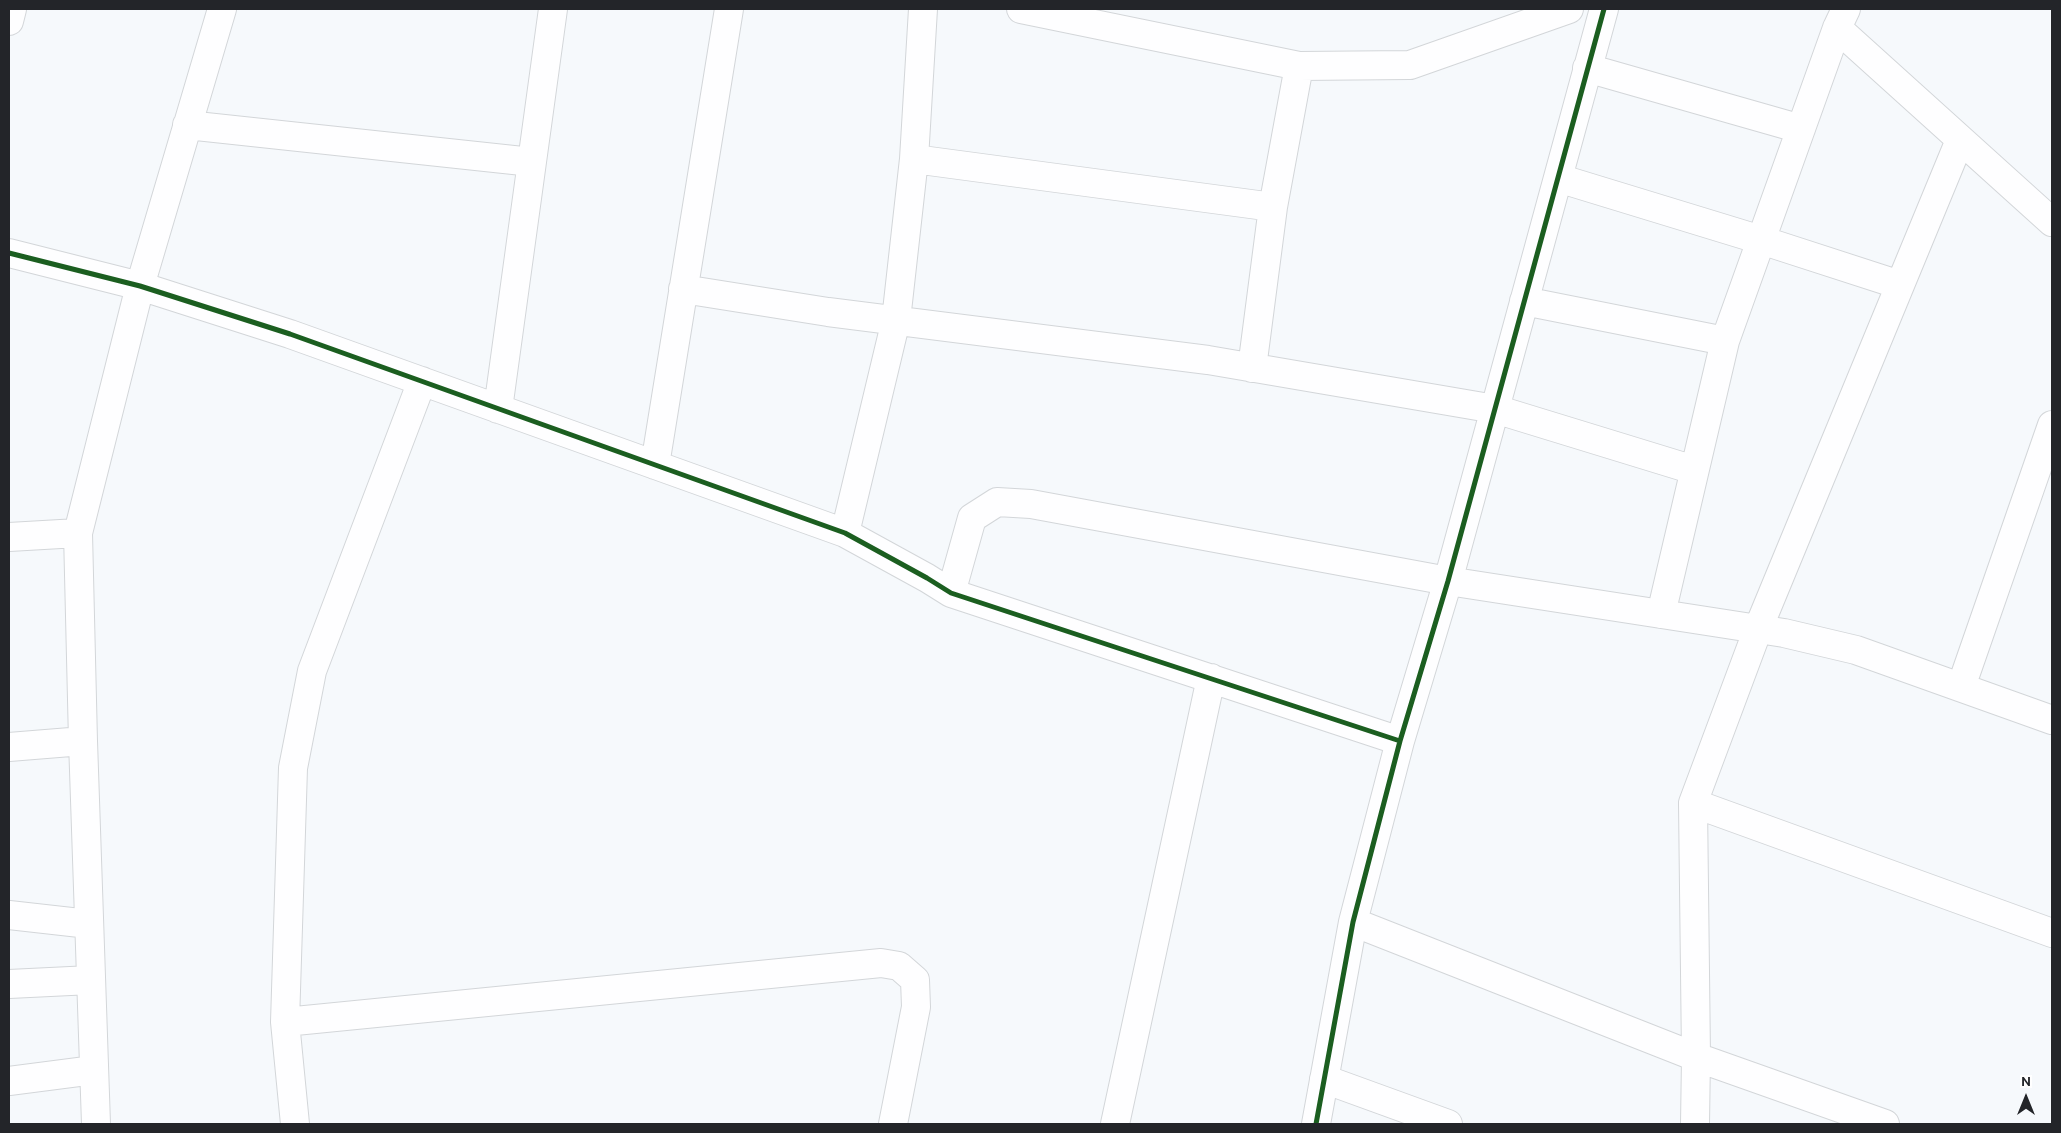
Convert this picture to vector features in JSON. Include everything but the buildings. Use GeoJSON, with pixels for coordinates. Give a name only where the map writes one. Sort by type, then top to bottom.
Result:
{"type":"FeatureCollection","features":[{"type":"Feature","properties":{"kind":"street"},"geometry":{"type":"LineString","coordinates":[[9,21],[12,9]]}},
{"type":"Feature","properties":{"kind":"street"},"geometry":{"type":"LineString","coordinates":[[96,1124],[78,533],[140,286],[222,9]]}},
{"type":"Feature","properties":{"kind":"street"},"geometry":{"type":"LineString","coordinates":[[498,409],[553,9]]}},
{"type":"Feature","properties":{"kind":"street"},"geometry":{"type":"LineString","coordinates":[[655,465],[729,9]]}},
{"type":"Feature","properties":{"kind":"street"},"geometry":{"type":"LineString","coordinates":[[845,533],[896,320],[914,159],[923,9]]}},
{"type":"Feature","properties":{"kind":"street"},"geometry":{"type":"LineString","coordinates":[[1021,9],[1300,66],[1410,65],[1569,9]]}},
{"type":"Feature","properties":{"kind":"street"},"geometry":{"type":"LineString","coordinates":[[1316,1124],[1353,922],[1400,741],[1448,581],[1604,9]]}},
{"type":"Feature","properties":{"kind":"street"},"geometry":{"type":"LineString","coordinates":[[1661,614],[1725,341],[1841,18],[1960,140],[2052,222]]}},
{"type":"Feature","properties":{"kind":"street"},"geometry":{"type":"LineString","coordinates":[[1252,368],[1273,207],[1300,66]]}},
{"type":"Feature","properties":{"kind":"street"},"geometry":{"type":"LineString","coordinates":[[1588,68],[1801,129]]}},
{"type":"Feature","properties":{"kind":"street"},"geometry":{"type":"LineString","coordinates":[[187,126],[532,162]]}},
{"type":"Feature","properties":{"kind":"street"},"geometry":{"type":"LineString","coordinates":[[1695,1124],[1693,803],[1758,629],[1960,140]]}},
{"type":"Feature","properties":{"kind":"street"},"geometry":{"type":"LineString","coordinates":[[914,159],[1273,207]]}},
{"type":"Feature","properties":{"kind":"street"},"geometry":{"type":"LineString","coordinates":[[1558,178],[1900,285]]}},
{"type":"Feature","properties":{"kind":"street"},"geometry":{"type":"LineString","coordinates":[[9,253],[140,286],[290,334],[845,533],[927,578],[951,594],[1400,741]]}},
{"type":"Feature","properties":{"kind":"street"},"geometry":{"type":"LineString","coordinates":[[683,288],[828,312],[1208,360],[1495,409],[1694,470]]}},
{"type":"Feature","properties":{"kind":"street"},"geometry":{"type":"LineString","coordinates":[[1524,301],[1725,341]]}},
{"type":"Feature","properties":{"kind":"street"},"geometry":{"type":"LineString","coordinates":[[294,1124],[285,1022],[293,768],[312,671],[422,381]]}},
{"type":"Feature","properties":{"kind":"street"},"geometry":{"type":"LineString","coordinates":[[1961,688],[2052,425]]}},
{"type":"Feature","properties":{"kind":"street"},"geometry":{"type":"LineString","coordinates":[[951,594],[972,518],[997,502],[1031,504],[1448,581],[1758,629],[1856,650],[2052,720]]}},
{"type":"Feature","properties":{"kind":"street"},"geometry":{"type":"LineString","coordinates":[[9,537],[78,533]]}},
{"type":"Feature","properties":{"kind":"street"},"geometry":{"type":"LineString","coordinates":[[1115,1124],[1211,678]]}},
{"type":"Feature","properties":{"kind":"street"},"geometry":{"type":"LineString","coordinates":[[9,747],[83,741]]}},
{"type":"Feature","properties":{"kind":"street"},"geometry":{"type":"LineString","coordinates":[[1693,803],[2052,933]]}},
{"type":"Feature","properties":{"kind":"street"},"geometry":{"type":"LineString","coordinates":[[9,915],[89,924]]}},
{"type":"Feature","properties":{"kind":"street"},"geometry":{"type":"LineString","coordinates":[[1353,922],[1696,1057],[1885,1124]]}},
{"type":"Feature","properties":{"kind":"street"},"geometry":{"type":"LineString","coordinates":[[285,1022],[881,963],[899,966],[915,980],[916,1007],[894,1124]]}},
{"type":"Feature","properties":{"kind":"street"},"geometry":{"type":"LineString","coordinates":[[9,984],[91,980]]}},
{"type":"Feature","properties":{"kind":"street"},"geometry":{"type":"LineString","coordinates":[[9,1081],[94,1070]]}},
{"type":"Feature","properties":{"kind":"street"},"geometry":{"type":"LineString","coordinates":[[1324,1080],[1448,1124]]}},
{"type":"Feature","properties":{"kind":"cycle path"},"geometry":{"type":"LineString","coordinates":[[1316,1124],[1353,922],[1400,741],[1448,581],[1604,9]]}},
{"type":"Feature","properties":{"kind":"cycle path"},"geometry":{"type":"LineString","coordinates":[[9,253],[140,286],[290,334],[845,533],[951,593],[1400,741]]}}]}
